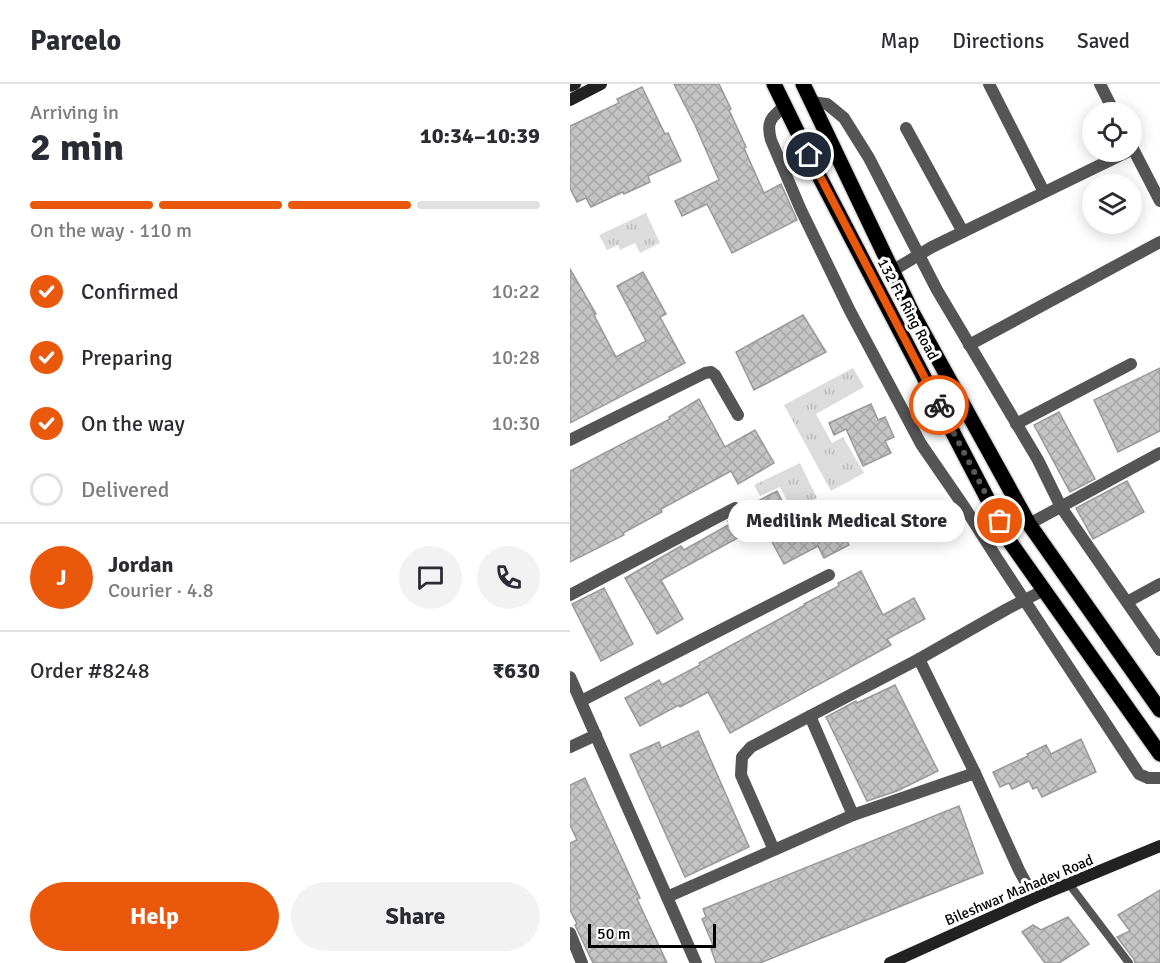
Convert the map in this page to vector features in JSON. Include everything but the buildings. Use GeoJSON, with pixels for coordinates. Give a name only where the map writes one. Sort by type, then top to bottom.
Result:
{"type":"FeatureCollection","features":[{"type":"Feature","properties":{"kind":"main road","name":"132 Ft. Ring Road"},"geometry":{"type":"LineString","coordinates":[[774,84],[817,172],[1011,542],[1160,753]]}},
{"type":"Feature","properties":{"kind":"main road","name":"132 Ft. Ring Road"},"geometry":{"type":"LineString","coordinates":[[803,84],[912,312],[1029,524],[1160,710]]}},
{"type":"Feature","properties":{"kind":"street"},"geometry":{"type":"LineString","coordinates":[[570,86],[575,84]]}},
{"type":"Feature","properties":{"kind":"street"},"geometry":{"type":"LineString","coordinates":[[570,100],[601,84]]}},
{"type":"Feature","properties":{"kind":"street"},"geometry":{"type":"LineString","coordinates":[[989,84],[1044,192]]}},
{"type":"Feature","properties":{"kind":"street"},"geometry":{"type":"LineString","coordinates":[[1100,84],[1109,102]]}},
{"type":"Feature","properties":{"kind":"street"},"geometry":{"type":"LineString","coordinates":[[811,102],[827,104],[844,118],[869,158],[937,290],[1038,460],[1061,507],[1160,650]]}},
{"type":"Feature","properties":{"kind":"street"},"geometry":{"type":"LineString","coordinates":[[785,106],[774,114],[768,128],[771,140],[801,210],[850,311],[921,444],[1139,774],[1149,778],[1160,778]]}},
{"type":"Feature","properties":{"kind":"street"},"geometry":{"type":"LineString","coordinates":[[906,128],[963,231]]}},
{"type":"Feature","properties":{"kind":"street"},"geometry":{"type":"LineString","coordinates":[[892,271],[963,231],[1105,162]]}},
{"type":"Feature","properties":{"kind":"street"},"geometry":{"type":"LineString","coordinates":[[1138,162],[1160,201]]}},
{"type":"Feature","properties":{"kind":"street"},"geometry":{"type":"LineString","coordinates":[[969,345],[1160,242]]}},
{"type":"Feature","properties":{"kind":"street"},"geometry":{"type":"LineString","coordinates":[[1016,424],[1131,364]]}},
{"type":"Feature","properties":{"kind":"street"},"geometry":{"type":"LineString","coordinates":[[570,440],[711,372],[738,415]]}},
{"type":"Feature","properties":{"kind":"street"},"geometry":{"type":"LineString","coordinates":[[1029,524],[1160,453]]}},
{"type":"Feature","properties":{"kind":"street"},"geometry":{"type":"LineString","coordinates":[[570,595],[735,508]]}},
{"type":"Feature","properties":{"kind":"street"},"geometry":{"type":"LineString","coordinates":[[580,701],[829,575]]}},
{"type":"Feature","properties":{"kind":"street"},"geometry":{"type":"LineString","coordinates":[[1127,602],[1160,584]]}},
{"type":"Feature","properties":{"kind":"street"},"geometry":{"type":"LineString","coordinates":[[774,850],[741,775],[742,757],[751,747],[1044,590]]}},
{"type":"Feature","properties":{"kind":"street"},"geometry":{"type":"LineString","coordinates":[[919,659],[1034,898]]}},
{"type":"Feature","properties":{"kind":"street"},"geometry":{"type":"LineString","coordinates":[[570,677],[696,963]]}},
{"type":"Feature","properties":{"kind":"street"},"geometry":{"type":"LineString","coordinates":[[810,716],[853,815]]}},
{"type":"Feature","properties":{"kind":"street"},"geometry":{"type":"LineString","coordinates":[[570,747],[596,735]]}},
{"type":"Feature","properties":{"kind":"street"},"geometry":{"type":"LineString","coordinates":[[667,897],[853,815],[975,773]]}},
{"type":"Feature","properties":{"kind":"street","name":"Bileshwar Mahadev Road"},"geometry":{"type":"LineString","coordinates":[[890,963],[1034,898],[1160,846]]}},
{"type":"Feature","properties":{"kind":"street"},"geometry":{"type":"LineString","coordinates":[[570,933],[582,963]]}},
{"type":"Feature","properties":{"kind":"lane"},"geometry":{"type":"LineString","coordinates":[[1069,884],[1129,963]]}},
{"type":"Feature","properties":{"kind":"green space"},"geometry":{"type":"Polygon","coordinates":[[[646,213],[660,243],[640,253],[635,243],[620,250],[618,245],[607,250],[599,235],[646,213]]]}},
{"type":"Feature","properties":{"kind":"green space"},"geometry":{"type":"Polygon","coordinates":[[[853,368],[864,387],[816,414],[832,443],[843,437],[864,473],[831,491],[784,405],[853,368]]]}},
{"type":"Feature","properties":{"kind":"green space"},"geometry":{"type":"Polygon","coordinates":[[[800,463],[817,498],[792,510],[780,487],[760,496],[754,485],[800,463]]]}},
{"type":"Feature","properties":{"kind":"way so far"},"geometry":{"type":"LineString","coordinates":[[939,405],[1000,521]]}},
{"type":"Feature","properties":{"kind":"place","name":"Medilink Medical Store"},"geometry":{"type":"Point","coordinates":[1000,521]}},
{"type":"Feature","properties":{"kind":"route"},"geometry":{"type":"LineString","coordinates":[[809,155],[939,405]]}}]}
